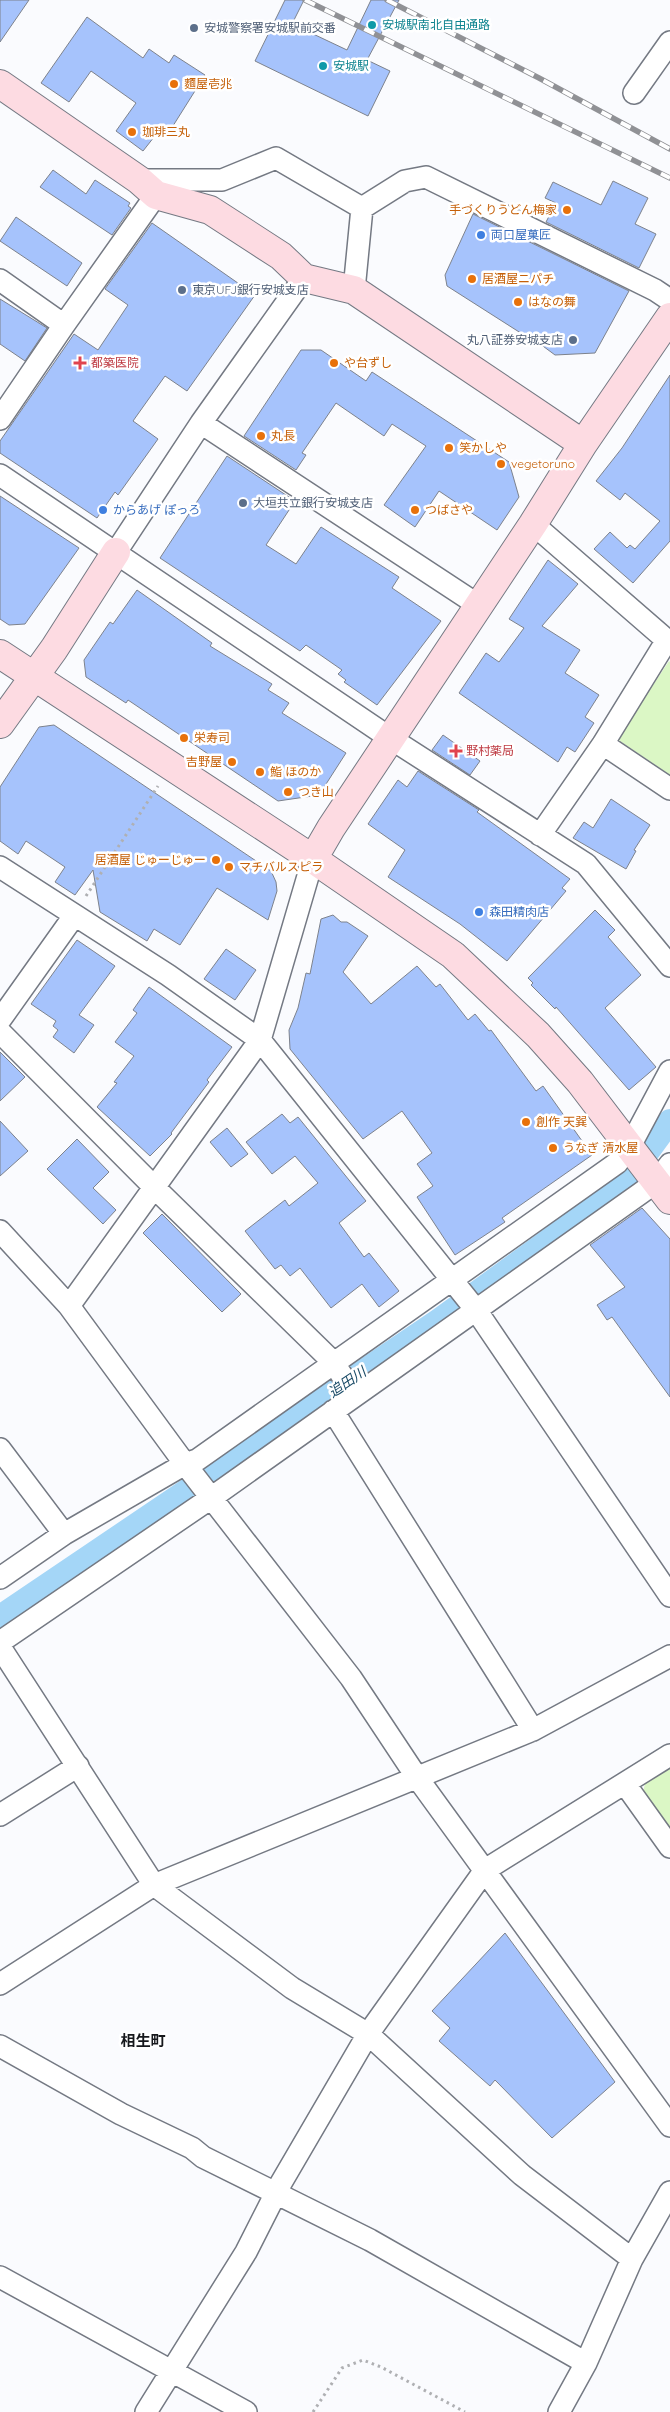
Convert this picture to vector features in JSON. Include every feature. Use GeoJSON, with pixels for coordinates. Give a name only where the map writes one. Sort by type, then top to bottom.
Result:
{"type":"FeatureCollection","features":[{"type":"Feature","properties":{"kind":"street"},"geometry":{"type":"LineString","coordinates":[[634,93],[670,42]]}},
{"type":"Feature","properties":{"kind":"street"},"geometry":{"type":"LineString","coordinates":[[0,84],[148,188],[210,210],[281,256],[304,278],[354,290],[583,444]]}},
{"type":"Feature","properties":{"kind":"street"},"geometry":{"type":"LineString","coordinates":[[148,188],[222,180],[276,158],[362,208]]}},
{"type":"Feature","properties":{"kind":"street"},"geometry":{"type":"LineString","coordinates":[[362,208],[405,181],[426,177],[655,290],[670,300]]}},
{"type":"Feature","properties":{"kind":"street"},"geometry":{"type":"LineString","coordinates":[[0,419],[64,324],[148,188]]}},
{"type":"Feature","properties":{"kind":"street"},"geometry":{"type":"LineString","coordinates":[[354,290],[362,208]]}},
{"type":"Feature","properties":{"kind":"street"},"geometry":{"type":"LineString","coordinates":[[0,724],[34,677],[201,423],[304,278]]}},
{"type":"Feature","properties":{"kind":"street"},"geometry":{"type":"LineString","coordinates":[[0,280],[64,324]]}},
{"type":"Feature","properties":{"kind":"street"},"geometry":{"type":"LineString","coordinates":[[69,1306],[260,1040],[313,859],[390,738],[533,524],[583,444],[670,317]]}},
{"type":"Feature","properties":{"kind":"street"},"geometry":{"type":"LineString","coordinates":[[201,423],[478,605]]}},
{"type":"Feature","properties":{"kind":"street"},"geometry":{"type":"LineString","coordinates":[[0,475],[390,738],[586,864],[670,966]]}},
{"type":"Feature","properties":{"kind":"street"},"geometry":{"type":"LineString","coordinates":[[533,524],[668,642],[603,744],[540,835]]}},
{"type":"Feature","properties":{"kind":"street"},"geometry":{"type":"LineString","coordinates":[[0,654],[313,859],[453,955],[538,1035],[580,1082],[630,1146],[665,1182],[476,1310],[211,1498],[0,1642]]}},
{"type":"Feature","properties":{"kind":"street"},"geometry":{"type":"LineString","coordinates":[[603,744],[670,789]]}},
{"type":"Feature","properties":{"kind":"street"},"geometry":{"type":"LineString","coordinates":[[0,866],[74,916],[168,975],[260,1040],[450,1280],[476,1310],[670,1596]]}},
{"type":"Feature","properties":{"kind":"street"},"geometry":{"type":"LineString","coordinates":[[0,1020],[74,916]]}},
{"type":"Feature","properties":{"kind":"street"},"geometry":{"type":"LineString","coordinates":[[0,1032],[333,1362],[355,1395]]}},
{"type":"Feature","properties":{"kind":"street"},"geometry":{"type":"LineString","coordinates":[[0,1578],[64,1534],[185,1464],[197,1460],[617,1163],[630,1146],[670,1071]]}},
{"type":"Feature","properties":{"kind":"street"},"geometry":{"type":"LineString","coordinates":[[0,1231],[69,1306],[185,1464],[351,1678],[416,1776],[670,2126]]}},
{"type":"Feature","properties":{"kind":"street"},"geometry":{"type":"LineString","coordinates":[[332,1411],[533,1730]]}},
{"type":"Feature","properties":{"kind":"street"},"geometry":{"type":"LineString","coordinates":[[0,1448],[64,1534]]}},
{"type":"Feature","properties":{"kind":"street"},"geometry":{"type":"LineString","coordinates":[[0,1647],[154,1885],[292,1988],[368,2034],[522,2175],[632,2259]]}},
{"type":"Feature","properties":{"kind":"street"},"geometry":{"type":"LineString","coordinates":[[0,1984],[154,1885],[416,1776],[533,1730],[670,1656]]}},
{"type":"Feature","properties":{"kind":"street"},"geometry":{"type":"LineString","coordinates":[[146,2412],[170,2370],[246,2252],[368,2034],[485,1870],[670,1755]]}},
{"type":"Feature","properties":{"kind":"street"},"geometry":{"type":"LineString","coordinates":[[0,1815],[78,1766]]}},
{"type":"Feature","properties":{"kind":"street"},"geometry":{"type":"LineString","coordinates":[[625,1784],[670,1847]]}},
{"type":"Feature","properties":{"kind":"street"},"geometry":{"type":"LineString","coordinates":[[0,2046],[121,2114],[370,2240],[586,2364]]}},
{"type":"Feature","properties":{"kind":"street"},"geometry":{"type":"LineString","coordinates":[[559,2412],[586,2364],[632,2259],[670,2192]]}},
{"type":"Feature","properties":{"kind":"street"},"geometry":{"type":"LineString","coordinates":[[0,2277],[246,2412]]}},
{"type":"Feature","properties":{"kind":"path"},"geometry":{"type":"LineString","coordinates":[[74,916],[170,767]]}},
{"type":"Feature","properties":{"kind":"path"},"geometry":{"type":"LineString","coordinates":[[313,2412],[342,2368],[363,2360],[381,2366],[465,2412]]}},
{"type":"Feature","properties":{"kind":"green space"},"geometry":{"type":"Polygon","coordinates":[[[670,662],[670,775],[617,739],[670,662]]]}},
{"type":"Feature","properties":{"kind":"green space"},"geometry":{"type":"Polygon","coordinates":[[[670,1767],[670,1830],[643,1793],[645,1783],[670,1767]]]}},
{"type":"Feature","properties":{"kind":"building"},"geometry":{"type":"Polygon","coordinates":[[[0,0],[29,0],[0,42],[0,0]]]}},
{"type":"Feature","properties":{"kind":"building","name":"安城駅"},"geometry":{"type":"Polygon","coordinates":[[[285,0],[304,0],[292,24],[347,50],[371,0],[399,0],[367,60],[390,71],[368,116],[255,61],[285,0]]]}},
{"type":"Feature","properties":{"kind":"building"},"geometry":{"type":"Polygon","coordinates":[[[87,17],[143,58],[149,49],[169,63],[174,55],[205,75],[166,137],[158,132],[143,151],[116,131],[136,103],[91,71],[69,102],[41,83],[87,17]]]}},
{"type":"Feature","properties":{"kind":"building"},"geometry":{"type":"Polygon","coordinates":[[[53,170],[86,194],[95,180],[130,203],[128,206],[131,208],[112,235],[40,187],[53,170]]]}},
{"type":"Feature","properties":{"kind":"building"},"geometry":{"type":"Polygon","coordinates":[[[613,181],[648,198],[635,224],[656,234],[639,268],[546,222],[556,203],[545,198],[553,182],[601,205],[613,181]]]}},
{"type":"Feature","properties":{"kind":"building"},"geometry":{"type":"Polygon","coordinates":[[[473,214],[629,291],[595,353],[555,355],[528,335],[527,337],[447,286],[445,275],[473,214]]]}},
{"type":"Feature","properties":{"kind":"building"},"geometry":{"type":"Polygon","coordinates":[[[16,217],[82,263],[67,286],[0,241],[16,217]]]}},
{"type":"Feature","properties":{"kind":"building"},"geometry":{"type":"Polygon","coordinates":[[[152,223],[255,295],[187,391],[165,376],[133,421],[158,439],[118,495],[115,492],[97,518],[0,453],[0,441],[74,334],[98,350],[128,305],[105,289],[152,223]]]}},
{"type":"Feature","properties":{"kind":"building"},"geometry":{"type":"Polygon","coordinates":[[[0,299],[47,328],[25,361],[0,344],[0,299]]]}},
{"type":"Feature","properties":{"kind":"building"},"geometry":{"type":"Polygon","coordinates":[[[301,350],[321,350],[366,381],[372,372],[509,462],[519,497],[497,530],[439,491],[415,527],[384,505],[426,446],[392,424],[384,436],[336,403],[302,453],[306,455],[296,470],[244,436],[301,350]]]}},
{"type":"Feature","properties":{"kind":"building"},"geometry":{"type":"Polygon","coordinates":[[[670,375],[670,541],[633,583],[594,549],[610,532],[627,548],[630,545],[635,549],[660,521],[625,493],[620,500],[596,481],[622,448],[670,375]]]}},
{"type":"Feature","properties":{"kind":"building"},"geometry":{"type":"Polygon","coordinates":[[[227,456],[295,501],[266,545],[296,564],[321,527],[399,577],[392,588],[441,621],[377,705],[344,682],[346,680],[338,674],[342,670],[306,645],[300,651],[160,558],[227,456]]]}},
{"type":"Feature","properties":{"kind":"building"},"geometry":{"type":"Polygon","coordinates":[[[0,496],[79,548],[25,624],[9,625],[0,619],[0,496]]]}},
{"type":"Feature","properties":{"kind":"building"},"geometry":{"type":"Polygon","coordinates":[[[548,560],[578,584],[542,626],[580,650],[565,673],[599,695],[585,717],[594,723],[575,752],[567,747],[558,762],[459,693],[486,653],[499,662],[524,628],[509,619],[548,560]]]}},
{"type":"Feature","properties":{"kind":"building"},"geometry":{"type":"Polygon","coordinates":[[[137,590],[212,643],[210,646],[272,684],[268,690],[289,703],[282,713],[346,753],[319,795],[278,801],[128,700],[126,703],[86,677],[84,660],[110,622],[113,624],[137,590]]]}},
{"type":"Feature","properties":{"kind":"building"},"geometry":{"type":"Polygon","coordinates":[[[54,725],[271,871],[276,882],[277,891],[268,920],[217,888],[180,945],[154,929],[147,941],[100,912],[93,870],[75,895],[55,882],[65,867],[26,841],[18,854],[0,841],[0,787],[39,727],[54,725]]]}},
{"type":"Feature","properties":{"kind":"building"},"geometry":{"type":"Polygon","coordinates":[[[443,735],[480,761],[470,775],[432,750],[443,735]]]}},
{"type":"Feature","properties":{"kind":"building"},"geometry":{"type":"Polygon","coordinates":[[[418,771],[479,810],[477,812],[570,879],[562,888],[566,891],[507,961],[460,924],[388,877],[405,850],[368,824],[398,780],[407,787],[418,771]]]}},
{"type":"Feature","properties":{"kind":"building"},"geometry":{"type":"Polygon","coordinates":[[[611,799],[650,825],[634,850],[636,851],[626,869],[573,838],[584,822],[593,828],[611,799]]]}},
{"type":"Feature","properties":{"kind":"building"},"geometry":{"type":"Polygon","coordinates":[[[595,910],[615,930],[608,937],[641,975],[605,1008],[656,1067],[629,1090],[556,1007],[555,1009],[531,985],[533,983],[528,978],[595,910]]]}},
{"type":"Feature","properties":{"kind":"building"},"geometry":{"type":"Polygon","coordinates":[[[333,915],[341,922],[347,922],[368,936],[343,972],[371,1004],[417,966],[436,987],[440,984],[468,1020],[475,1014],[489,1031],[491,1030],[536,1091],[543,1086],[592,1155],[502,1218],[505,1222],[455,1255],[417,1197],[433,1186],[417,1164],[432,1153],[402,1111],[363,1139],[290,1049],[289,1030],[298,1008],[306,973],[310,974],[321,919],[333,915]]]}},
{"type":"Feature","properties":{"kind":"building"},"geometry":{"type":"Polygon","coordinates":[[[77,940],[115,966],[79,1015],[94,1025],[74,1053],[53,1037],[58,1030],[53,1026],[56,1021],[31,1004],[77,940]]]}},
{"type":"Feature","properties":{"kind":"building"},"geometry":{"type":"Polygon","coordinates":[[[226,949],[256,970],[235,1000],[204,979],[226,949]]]}},
{"type":"Feature","properties":{"kind":"building"},"geometry":{"type":"Polygon","coordinates":[[[149,987],[232,1047],[207,1080],[209,1082],[172,1134],[150,1156],[97,1107],[117,1083],[114,1082],[134,1056],[115,1042],[137,1013],[133,1010],[149,987]]]}},
{"type":"Feature","properties":{"kind":"building"},"geometry":{"type":"Polygon","coordinates":[[[0,1052],[25,1077],[0,1101],[0,1052]]]}},
{"type":"Feature","properties":{"kind":"building"},"geometry":{"type":"Polygon","coordinates":[[[282,1114],[290,1123],[298,1117],[366,1201],[339,1223],[364,1257],[369,1253],[399,1291],[379,1307],[362,1284],[331,1308],[300,1268],[290,1276],[281,1265],[275,1269],[245,1231],[285,1200],[289,1206],[318,1183],[295,1156],[272,1174],[246,1142],[282,1114]]]}},
{"type":"Feature","properties":{"kind":"building"},"geometry":{"type":"Polygon","coordinates":[[[0,1121],[28,1151],[0,1176],[0,1121]]]}},
{"type":"Feature","properties":{"kind":"building"},"geometry":{"type":"Polygon","coordinates":[[[227,1128],[248,1154],[231,1167],[210,1142],[227,1128]]]}},
{"type":"Feature","properties":{"kind":"building"},"geometry":{"type":"Polygon","coordinates":[[[77,1139],[109,1172],[93,1188],[116,1210],[103,1224],[47,1169],[77,1139]]]}},
{"type":"Feature","properties":{"kind":"building"},"geometry":{"type":"Polygon","coordinates":[[[642,1208],[670,1239],[670,1397],[612,1317],[607,1320],[597,1305],[625,1287],[590,1245],[642,1208]]]}},
{"type":"Feature","properties":{"kind":"building"},"geometry":{"type":"Polygon","coordinates":[[[162,1214],[241,1294],[222,1312],[143,1233],[162,1214]]]}},
{"type":"Feature","properties":{"kind":"building"},"geometry":{"type":"Polygon","coordinates":[[[505,1933],[615,2082],[552,2138],[495,2080],[490,2086],[439,2041],[450,2028],[432,2011],[505,1933]]]}},
{"type":"Feature","properties":{"kind":"waterway","name":"追田川"},"geometry":{"type":"LineString","coordinates":[[0,1617],[438,1321],[622,1187],[670,1121]]}},
{"type":"Feature","properties":{"kind":"railway"},"geometry":{"type":"LineString","coordinates":[[305,0],[670,178]]}},
{"type":"Feature","properties":{"kind":"railway"},"geometry":{"type":"LineString","coordinates":[[387,0],[539,78],[670,149]]}},
{"type":"Feature","properties":{"kind":"place","name":"安城駅南北自由通路"},"geometry":{"type":"Point","coordinates":[372,25]}},
{"type":"Feature","properties":{"kind":"place","name":"安城警察署安城駅前交番"},"geometry":{"type":"Point","coordinates":[194,28]}},
{"type":"Feature","properties":{"kind":"place","name":"安城駅"},"geometry":{"type":"Point","coordinates":[323,66]}},
{"type":"Feature","properties":{"kind":"place","name":"麵屋壱兆"},"geometry":{"type":"Point","coordinates":[174,84]}},
{"type":"Feature","properties":{"kind":"place","name":"珈琲三丸"},"geometry":{"type":"Point","coordinates":[132,132]}},
{"type":"Feature","properties":{"kind":"place","name":"手づくりうどん梅家"},"geometry":{"type":"Point","coordinates":[567,210]}},
{"type":"Feature","properties":{"kind":"place","name":"両口屋菓匠"},"geometry":{"type":"Point","coordinates":[481,235]}},
{"type":"Feature","properties":{"kind":"place","name":"居酒屋ニパチ"},"geometry":{"type":"Point","coordinates":[472,279]}},
{"type":"Feature","properties":{"kind":"place","name":"東京UFJ銀行安城支店"},"geometry":{"type":"Point","coordinates":[182,290]}},
{"type":"Feature","properties":{"kind":"place","name":"はなの舞"},"geometry":{"type":"Point","coordinates":[518,302]}},
{"type":"Feature","properties":{"kind":"place","name":"丸八証券安城支店"},"geometry":{"type":"Point","coordinates":[573,340]}},
{"type":"Feature","properties":{"kind":"place","name":"都築医院"},"geometry":{"type":"Point","coordinates":[80,363]}},
{"type":"Feature","properties":{"kind":"place","name":"や台ずし"},"geometry":{"type":"Point","coordinates":[334,363]}},
{"type":"Feature","properties":{"kind":"place","name":"丸長"},"geometry":{"type":"Point","coordinates":[261,436]}},
{"type":"Feature","properties":{"kind":"place","name":"笑かしや"},"geometry":{"type":"Point","coordinates":[449,448]}},
{"type":"Feature","properties":{"kind":"place","name":"vegetoruno"},"geometry":{"type":"Point","coordinates":[501,464]}},
{"type":"Feature","properties":{"kind":"place","name":"大垣共立銀行安城支店"},"geometry":{"type":"Point","coordinates":[243,503]}},
{"type":"Feature","properties":{"kind":"place","name":"からあげ ぽっろ"},"geometry":{"type":"Point","coordinates":[103,510]}},
{"type":"Feature","properties":{"kind":"place","name":"つばさや"},"geometry":{"type":"Point","coordinates":[415,510]}},
{"type":"Feature","properties":{"kind":"place","name":"栄寿司"},"geometry":{"type":"Point","coordinates":[184,738]}},
{"type":"Feature","properties":{"kind":"place","name":"野村薬局"},"geometry":{"type":"Point","coordinates":[456,751]}},
{"type":"Feature","properties":{"kind":"place","name":"吉野屋"},"geometry":{"type":"Point","coordinates":[232,762]}},
{"type":"Feature","properties":{"kind":"place","name":"鮨 ほのか"},"geometry":{"type":"Point","coordinates":[260,772]}},
{"type":"Feature","properties":{"kind":"place","name":"つき山"},"geometry":{"type":"Point","coordinates":[288,792]}},
{"type":"Feature","properties":{"kind":"place","name":"居酒屋 じゅーじゅー"},"geometry":{"type":"Point","coordinates":[216,860]}},
{"type":"Feature","properties":{"kind":"place","name":"マチバルスピラ"},"geometry":{"type":"Point","coordinates":[229,867]}},
{"type":"Feature","properties":{"kind":"place","name":"森田精肉店"},"geometry":{"type":"Point","coordinates":[479,912]}},
{"type":"Feature","properties":{"kind":"place","name":"創作 天巽"},"geometry":{"type":"Point","coordinates":[526,1122]}},
{"type":"Feature","properties":{"kind":"place","name":"うなぎ 清水屋"},"geometry":{"type":"Point","coordinates":[553,1148]}},
{"type":"Feature","properties":{"kind":"district","name":"相生町"},"geometry":{"type":"Point","coordinates":[143,2041]}}]}
